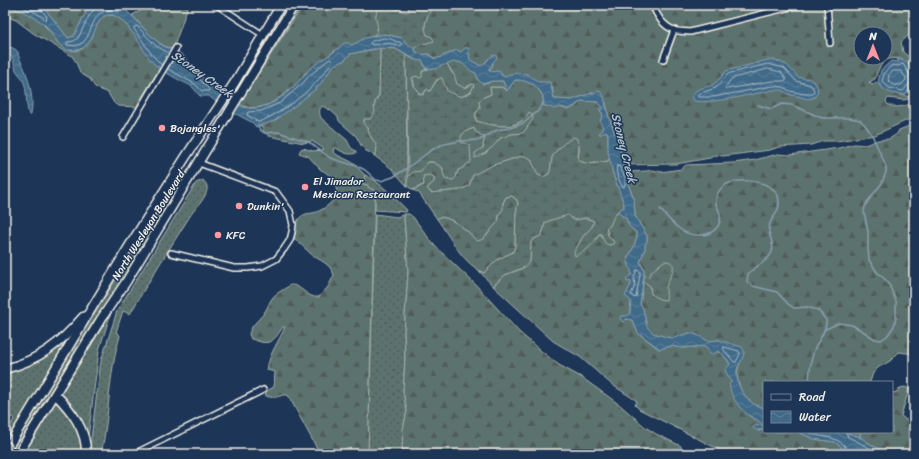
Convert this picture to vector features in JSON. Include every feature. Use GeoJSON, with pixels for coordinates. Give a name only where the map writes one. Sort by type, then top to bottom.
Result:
{"type":"FeatureCollection","features":[{"type":"Feature","properties":{"kind":"main road","name":"North Wesleyan Boulevard"},"geometry":{"type":"LineString","coordinates":[[5,452],[146,219],[214,116],[281,5]]}},
{"type":"Feature","properties":{"kind":"main road","name":"North Wesleyan Boulevard"},"geometry":{"type":"LineString","coordinates":[[18,454],[101,319],[126,282],[294,5]]}},
{"type":"Feature","properties":{"kind":"main road"},"geometry":{"type":"LineString","coordinates":[[5,369],[30,361],[50,349],[73,329],[100,297]]}},
{"type":"Feature","properties":{"kind":"main road"},"geometry":{"type":"LineString","coordinates":[[55,394],[69,409],[80,428],[86,444],[86,454]]}},
{"type":"Feature","properties":{"kind":"main road"},"geometry":{"type":"LineString","coordinates":[[5,444],[12,454]]}},
{"type":"Feature","properties":{"kind":"street"},"geometry":{"type":"LineString","coordinates":[[217,5],[264,35]]}},
{"type":"Feature","properties":{"kind":"street"},"geometry":{"type":"LineString","coordinates":[[653,5],[656,13],[664,23],[674,30],[690,32],[798,5]]}},
{"type":"Feature","properties":{"kind":"street"},"geometry":{"type":"LineString","coordinates":[[827,5],[830,43]]}},
{"type":"Feature","properties":{"kind":"street"},"geometry":{"type":"LineString","coordinates":[[663,60],[674,30]]}},
{"type":"Feature","properties":{"kind":"street"},"geometry":{"type":"LineString","coordinates":[[123,137],[176,48]]}},
{"type":"Feature","properties":{"kind":"street"},"geometry":{"type":"LineString","coordinates":[[171,253],[234,268],[248,268],[262,266],[276,259],[290,240],[292,220],[290,211],[276,192],[199,163]]}},
{"type":"Feature","properties":{"kind":"street"},"geometry":{"type":"LineString","coordinates":[[134,454],[263,390]]}},
{"type":"Feature","properties":{"kind":"green space"},"geometry":{"type":"Polygon","coordinates":[[[5,5],[32,15],[48,29],[64,49],[68,50],[78,50],[84,47],[89,42],[99,21],[104,17],[111,15],[117,17],[129,28],[154,64],[160,68],[136,107],[118,106],[114,103],[108,93],[95,87],[90,79],[80,73],[72,56],[33,33],[16,20],[5,16],[5,5]]]}},
{"type":"Feature","properties":{"kind":"green space"},"geometry":{"type":"Polygon","coordinates":[[[42,5],[93,5],[85,14],[74,36],[68,38],[42,5]]]}},
{"type":"Feature","properties":{"kind":"green space"},"geometry":{"type":"Polygon","coordinates":[[[152,5],[188,6],[173,49],[156,40],[132,15],[152,5]]]}},
{"type":"Feature","properties":{"kind":"green space"},"geometry":{"type":"Polygon","coordinates":[[[301,5],[303,5],[239,104],[301,5]]]}},
{"type":"Feature","properties":{"kind":"green space"},"geometry":{"type":"Polygon","coordinates":[[[303,5],[379,5],[376,14],[378,25],[376,34],[352,45],[337,49],[304,74],[296,85],[272,102],[253,108],[239,104],[303,5]]]}},
{"type":"Feature","properties":{"kind":"green space"},"geometry":{"type":"Polygon","coordinates":[[[379,5],[395,5],[395,10],[398,9],[398,5],[401,7],[402,11],[408,12],[409,5],[442,5],[432,7],[426,21],[425,28],[427,35],[432,37],[434,41],[416,46],[415,49],[407,44],[402,38],[384,34],[374,36],[378,27],[376,14],[379,5]]]}},
{"type":"Feature","properties":{"kind":"green space"},"geometry":{"type":"Polygon","coordinates":[[[442,5],[491,5],[497,10],[512,10],[508,5],[914,5],[914,31],[901,42],[903,52],[914,61],[914,74],[908,63],[900,59],[893,58],[893,26],[853,26],[853,66],[880,66],[875,79],[869,82],[872,85],[876,82],[889,92],[913,98],[903,100],[888,98],[886,101],[887,104],[895,107],[914,104],[914,117],[875,135],[837,141],[823,141],[811,145],[779,147],[770,150],[723,156],[717,155],[710,158],[676,164],[623,165],[620,147],[609,118],[606,103],[598,91],[572,100],[554,99],[552,86],[517,74],[505,77],[501,75],[501,72],[487,70],[492,67],[493,62],[488,59],[481,66],[469,60],[469,52],[463,50],[461,52],[457,50],[436,59],[428,54],[422,55],[415,51],[416,46],[427,35],[425,24],[432,7],[442,5]]]}},
{"type":"Feature","properties":{"kind":"green space"},"geometry":{"type":"Polygon","coordinates":[[[380,48],[396,49],[406,55],[407,186],[391,168],[372,154],[376,154],[375,144],[364,122],[364,119],[367,118],[374,108],[375,102],[379,95],[380,48]]]}},
{"type":"Feature","properties":{"kind":"green space"},"geometry":{"type":"Polygon","coordinates":[[[380,48],[379,95],[375,102],[375,112],[370,119],[364,119],[364,125],[368,128],[369,134],[377,146],[376,155],[366,151],[356,136],[339,121],[338,117],[330,110],[322,106],[320,110],[321,118],[347,140],[351,148],[356,151],[356,153],[348,154],[336,148],[334,148],[333,152],[356,164],[365,175],[363,184],[368,185],[368,187],[375,191],[368,454],[320,454],[288,395],[275,397],[266,396],[265,392],[274,387],[275,372],[267,370],[268,364],[285,327],[283,327],[272,341],[265,343],[251,339],[249,334],[253,325],[262,316],[272,298],[290,285],[294,285],[307,294],[315,297],[319,297],[328,287],[334,275],[332,271],[327,265],[311,254],[294,238],[294,234],[296,223],[303,215],[322,210],[337,197],[337,193],[331,177],[321,170],[308,156],[299,153],[303,148],[313,151],[324,149],[312,141],[304,143],[269,136],[264,132],[261,125],[274,121],[303,99],[318,87],[334,65],[345,60],[350,54],[380,48]]]}},
{"type":"Feature","properties":{"kind":"green space"},"geometry":{"type":"Polygon","coordinates":[[[406,55],[413,59],[423,61],[425,68],[428,69],[422,71],[422,77],[420,78],[416,76],[412,78],[414,86],[418,90],[419,94],[423,95],[427,89],[430,91],[440,78],[442,78],[447,91],[461,97],[471,92],[474,85],[472,84],[464,88],[457,84],[454,75],[447,64],[458,62],[469,67],[486,84],[492,81],[503,81],[506,89],[501,87],[490,87],[491,94],[479,101],[480,108],[475,114],[476,121],[498,126],[513,125],[519,123],[529,112],[532,114],[533,119],[523,133],[511,134],[500,138],[489,150],[475,158],[475,153],[484,147],[483,145],[485,138],[475,131],[474,128],[464,133],[461,140],[462,143],[470,146],[471,162],[458,170],[456,177],[453,180],[445,179],[443,168],[433,162],[428,162],[421,171],[413,172],[408,177],[406,55]]]}},
{"type":"Feature","properties":{"kind":"green space"},"geometry":{"type":"Polygon","coordinates":[[[447,64],[452,73],[468,87],[472,84],[474,86],[471,92],[461,97],[447,91],[444,85],[437,79],[430,91],[425,91],[423,95],[419,94],[418,90],[414,86],[412,77],[422,73],[425,70],[447,64]]]}},
{"type":"Feature","properties":{"kind":"green space"},"geometry":{"type":"Polygon","coordinates":[[[515,80],[525,81],[535,86],[542,95],[543,105],[545,106],[570,109],[581,101],[600,104],[603,110],[600,111],[603,114],[601,119],[603,128],[600,134],[605,131],[608,133],[610,158],[608,161],[587,164],[578,160],[579,146],[576,138],[565,143],[555,152],[552,158],[549,174],[543,177],[538,175],[531,159],[519,157],[500,163],[473,175],[469,186],[460,190],[431,193],[427,188],[434,182],[434,177],[424,179],[424,184],[413,190],[407,186],[410,175],[421,169],[428,162],[439,165],[448,180],[453,180],[456,177],[458,170],[467,164],[460,139],[461,135],[467,131],[474,128],[475,131],[485,138],[483,145],[485,154],[500,138],[525,130],[528,115],[517,123],[504,126],[496,126],[476,121],[479,101],[491,94],[490,87],[501,87],[507,91],[515,80]]]}},
{"type":"Feature","properties":{"kind":"green space"},"geometry":{"type":"Polygon","coordinates":[[[914,124],[914,354],[899,352],[890,361],[879,367],[873,373],[870,381],[763,381],[763,408],[748,399],[740,388],[737,375],[744,354],[729,344],[719,340],[708,341],[689,333],[674,338],[666,337],[653,333],[647,327],[643,309],[640,304],[644,270],[640,262],[645,249],[647,236],[635,216],[634,198],[629,187],[629,176],[627,172],[652,170],[661,172],[681,169],[686,165],[733,163],[755,160],[778,154],[790,155],[839,148],[854,144],[865,145],[878,140],[889,139],[897,134],[899,130],[914,124]]]}},
{"type":"Feature","properties":{"kind":"green space"},"geometry":{"type":"Polygon","coordinates":[[[573,137],[576,138],[578,143],[578,160],[593,164],[608,161],[610,158],[615,181],[620,191],[625,208],[617,212],[613,217],[610,226],[606,228],[608,235],[614,242],[613,244],[609,245],[605,243],[601,234],[599,234],[595,242],[589,248],[575,256],[574,252],[584,235],[592,227],[594,221],[586,218],[574,220],[568,215],[551,220],[545,223],[542,235],[531,242],[530,261],[525,267],[505,275],[494,285],[494,287],[479,271],[484,273],[497,260],[513,252],[515,247],[517,200],[512,196],[506,197],[503,202],[503,209],[499,215],[498,222],[483,239],[478,241],[468,231],[453,221],[442,217],[437,219],[419,193],[413,190],[424,185],[423,176],[430,175],[434,177],[434,182],[427,188],[431,193],[460,190],[469,186],[473,175],[493,165],[524,156],[531,159],[538,175],[543,177],[549,174],[552,158],[555,152],[573,137]]]}},
{"type":"Feature","properties":{"kind":"green space"},"geometry":{"type":"Polygon","coordinates":[[[182,172],[186,173],[114,295],[17,452],[13,446],[182,172]]]}},
{"type":"Feature","properties":{"kind":"green space"},"geometry":{"type":"Polygon","coordinates":[[[365,175],[387,191],[407,210],[406,212],[375,210],[375,191],[363,184],[365,175]]]}},
{"type":"Feature","properties":{"kind":"green space"},"geometry":{"type":"Polygon","coordinates":[[[203,180],[206,183],[207,190],[200,204],[190,216],[130,314],[123,311],[116,332],[120,336],[113,365],[101,454],[89,454],[101,361],[117,311],[196,183],[203,180]]]}},
{"type":"Feature","properties":{"kind":"green space"},"geometry":{"type":"Polygon","coordinates":[[[512,196],[518,203],[516,214],[515,247],[513,252],[497,260],[484,273],[476,269],[463,257],[437,219],[439,217],[449,219],[464,228],[475,239],[488,234],[499,218],[506,197],[512,196]]]}},
{"type":"Feature","properties":{"kind":"green space"},"geometry":{"type":"Polygon","coordinates":[[[618,211],[626,218],[629,226],[636,232],[637,237],[633,249],[628,257],[628,262],[632,271],[631,284],[626,296],[631,301],[630,313],[626,319],[632,320],[638,333],[659,349],[671,346],[682,348],[705,346],[720,353],[729,363],[729,376],[746,413],[763,424],[758,431],[763,429],[763,433],[799,433],[814,439],[835,442],[842,448],[841,454],[788,454],[790,451],[781,454],[729,454],[718,449],[639,409],[635,405],[637,401],[611,384],[580,357],[553,341],[494,287],[494,285],[505,275],[521,269],[530,261],[531,242],[542,235],[545,223],[568,214],[574,220],[592,220],[595,221],[592,227],[580,242],[597,238],[598,234],[601,234],[614,242],[608,235],[606,228],[611,223],[611,220],[618,211]]]}},
{"type":"Feature","properties":{"kind":"green space"},"geometry":{"type":"Polygon","coordinates":[[[375,214],[397,217],[405,214],[408,272],[404,332],[405,358],[403,392],[407,411],[403,429],[402,454],[368,454],[375,214]]]}},
{"type":"Feature","properties":{"kind":"green space"},"geometry":{"type":"Polygon","coordinates":[[[405,214],[409,214],[413,217],[434,245],[475,284],[519,332],[559,365],[581,377],[620,405],[644,426],[656,434],[681,446],[680,454],[402,454],[403,429],[407,411],[403,392],[405,358],[404,332],[408,272],[405,214]]]}},
{"type":"Feature","properties":{"kind":"green space"},"geometry":{"type":"Polygon","coordinates":[[[664,261],[672,263],[673,266],[672,273],[666,286],[666,300],[659,299],[651,294],[650,286],[643,281],[644,275],[648,277],[652,271],[664,261]]]}},
{"type":"Feature","properties":{"kind":"green space"},"geometry":{"type":"Polygon","coordinates":[[[111,313],[99,350],[86,454],[23,454],[111,313]]]}},
{"type":"Feature","properties":{"kind":"green space"},"geometry":{"type":"Polygon","coordinates":[[[67,340],[8,440],[5,436],[5,424],[9,428],[14,419],[13,417],[10,418],[5,423],[5,370],[55,348],[67,340]]]}},
{"type":"Feature","properties":{"kind":"green space"},"geometry":{"type":"Polygon","coordinates":[[[905,387],[909,389],[901,416],[909,422],[914,423],[914,454],[901,454],[882,450],[860,437],[848,433],[893,433],[893,393],[897,392],[900,388],[905,387]]]}},
{"type":"Feature","properties":{"kind":"water"},"geometry":{"type":"Polygon","coordinates":[[[7,5],[42,5],[68,38],[74,36],[85,14],[92,5],[119,5],[164,47],[184,56],[201,76],[220,94],[231,102],[243,107],[261,107],[278,100],[292,88],[308,70],[344,43],[352,45],[365,38],[384,34],[402,38],[407,44],[415,49],[415,51],[420,54],[428,54],[436,59],[457,50],[461,52],[465,48],[468,48],[470,60],[481,66],[493,55],[497,56],[488,70],[501,72],[501,75],[505,77],[509,74],[519,73],[527,74],[539,82],[550,82],[554,99],[572,100],[598,91],[601,92],[604,97],[609,118],[620,147],[623,165],[629,176],[629,187],[634,198],[635,216],[647,236],[645,249],[640,262],[644,270],[644,275],[640,304],[643,309],[647,327],[653,333],[666,337],[674,338],[689,333],[698,335],[708,341],[719,340],[742,347],[744,350],[744,356],[737,370],[738,383],[740,389],[748,399],[763,408],[763,425],[743,411],[737,404],[731,393],[729,384],[732,382],[725,370],[730,364],[718,351],[710,354],[705,346],[682,348],[671,346],[660,349],[638,333],[632,320],[626,319],[623,322],[621,320],[621,316],[627,316],[630,313],[631,301],[625,296],[631,284],[631,281],[627,282],[626,279],[632,274],[628,257],[633,249],[637,237],[636,232],[629,226],[626,218],[618,211],[624,208],[624,204],[613,174],[608,152],[608,133],[606,131],[600,135],[603,128],[600,122],[603,114],[599,109],[603,108],[598,102],[581,101],[572,108],[568,109],[561,107],[555,109],[543,105],[542,95],[539,90],[535,86],[525,81],[515,80],[507,91],[503,81],[492,81],[483,84],[478,80],[476,73],[458,62],[440,66],[436,69],[425,68],[423,61],[416,60],[396,49],[373,49],[350,54],[345,60],[334,65],[318,87],[293,107],[274,121],[256,127],[253,123],[227,111],[209,96],[200,96],[191,86],[159,68],[152,62],[128,27],[117,17],[112,15],[101,19],[92,37],[83,48],[67,50],[60,45],[45,25],[36,18],[7,5]]]}},
{"type":"Feature","properties":{"kind":"water"},"geometry":{"type":"Polygon","coordinates":[[[5,45],[15,49],[18,52],[25,70],[31,92],[31,115],[29,115],[28,111],[25,84],[16,70],[10,55],[8,55],[5,59],[5,45]]]}},
{"type":"Feature","properties":{"kind":"water"},"geometry":{"type":"Polygon","coordinates":[[[897,59],[909,66],[914,78],[913,87],[911,87],[905,95],[886,91],[878,82],[881,70],[885,66],[893,66],[893,61],[899,62],[897,59]]]}},
{"type":"Feature","properties":{"kind":"water"},"geometry":{"type":"Polygon","coordinates":[[[768,60],[775,60],[787,65],[798,77],[809,79],[814,82],[817,85],[818,91],[814,98],[808,99],[788,94],[782,90],[773,90],[722,100],[702,102],[694,101],[693,93],[712,85],[726,71],[768,60]]]}},
{"type":"Feature","properties":{"kind":"water"},"geometry":{"type":"Polygon","coordinates":[[[763,425],[763,429],[757,430],[753,428],[754,426],[763,425]]]}},
{"type":"Feature","properties":{"kind":"water"},"geometry":{"type":"Polygon","coordinates":[[[799,433],[848,433],[860,437],[882,450],[901,454],[841,454],[842,448],[835,442],[814,439],[799,433]]]}},
{"type":"Feature","properties":{"kind":"waterway"},"geometry":{"type":"LineString","coordinates":[[258,125],[260,130],[264,133],[278,132],[306,141],[330,158],[359,167],[365,170],[376,180],[381,181],[393,177],[441,145],[459,141],[480,140],[497,130],[510,128],[524,123],[538,111],[544,102]]}},
{"type":"Feature","properties":{"kind":"waterway"},"geometry":{"type":"LineString","coordinates":[[758,105],[771,109],[782,104],[792,105],[822,118],[850,118],[860,120],[872,135],[886,166],[886,172],[882,183],[868,201],[864,212],[868,232],[869,260],[877,272],[888,282],[896,301],[896,318],[894,326],[887,336],[881,340],[875,339],[852,325],[839,323],[826,329]]}},
{"type":"Feature","properties":{"kind":"waterway"},"geometry":{"type":"LineString","coordinates":[[660,209],[678,228],[689,234],[702,235],[713,231],[718,226],[720,214],[716,204],[717,196],[720,190],[729,183],[740,181],[757,182],[771,188],[776,193],[779,200],[778,209],[770,223],[769,228],[773,247],[772,251],[766,260],[748,274],[747,282],[753,286],[777,292],[794,308],[807,307],[818,310],[826,320],[824,331],[813,355],[810,370],[810,381]]}},
{"type":"Feature","properties":{"kind":"waterway"},"geometry":{"type":"LineString","coordinates":[[860,433],[860,438]]}},
{"type":"Feature","properties":{"kind":"place","name":"Bojangles'"},"geometry":{"type":"Point","coordinates":[162,128]}},
{"type":"Feature","properties":{"kind":"place","name":"El Jimador Mexican Restaurant"},"geometry":{"type":"Point","coordinates":[305,187]}},
{"type":"Feature","properties":{"kind":"place","name":"Dunkin'"},"geometry":{"type":"Point","coordinates":[239,206]}},
{"type":"Feature","properties":{"kind":"place","name":"KFC"},"geometry":{"type":"Point","coordinates":[218,235]}},
{"type":"Feature","properties":{"kind":"water label","name":"Stoney Creek"},"geometry":{"type":"Point","coordinates":[202,74]}},
{"type":"Feature","properties":{"kind":"water label","name":"Stoney Creek"},"geometry":{"type":"Point","coordinates":[624,148]}}]}
